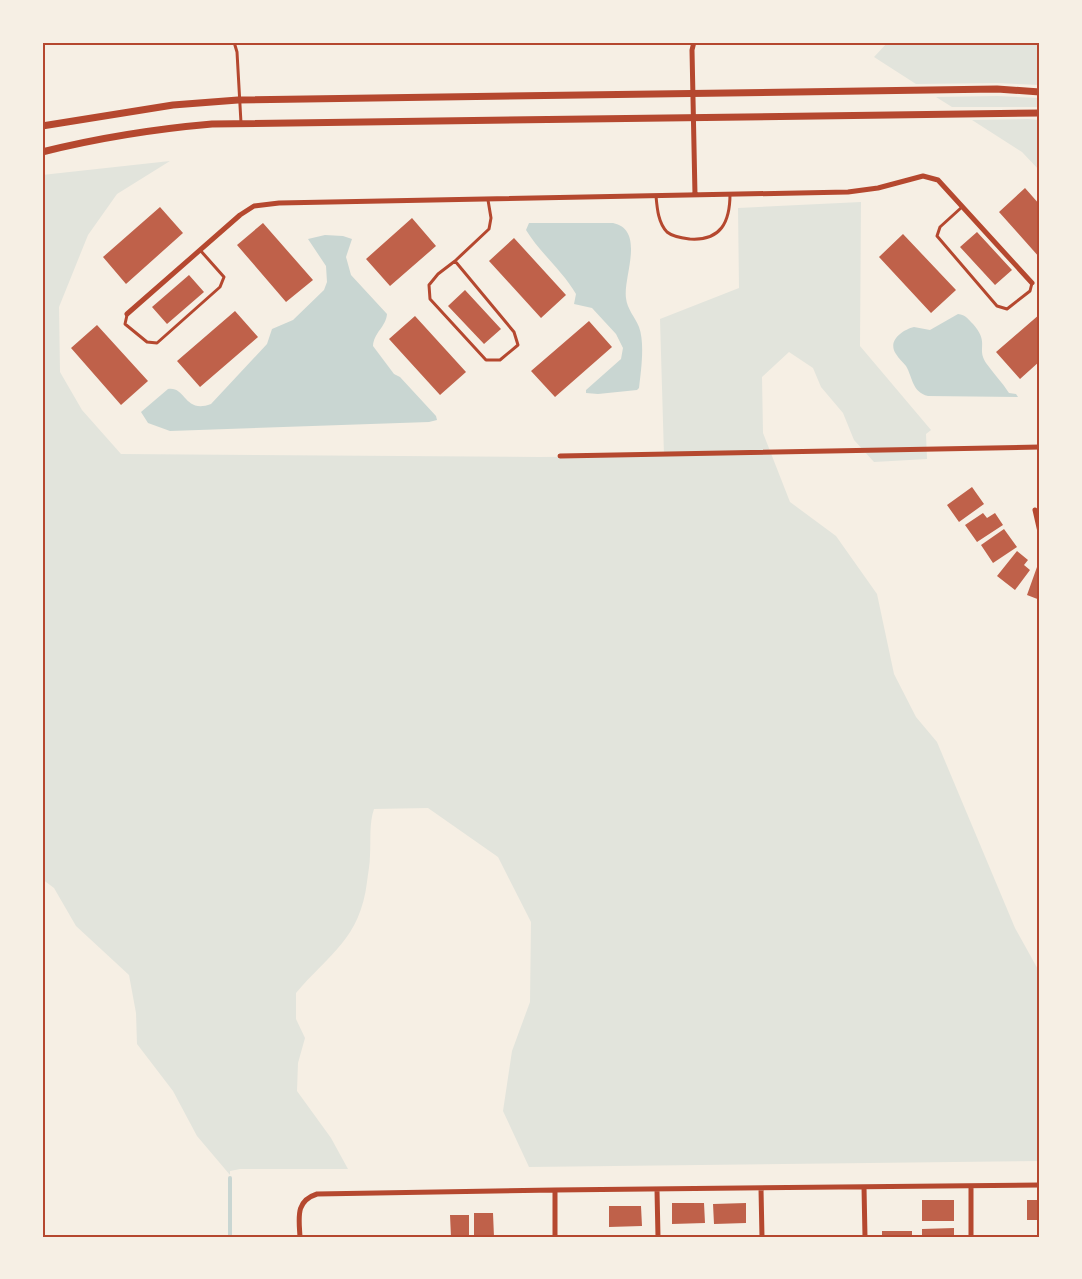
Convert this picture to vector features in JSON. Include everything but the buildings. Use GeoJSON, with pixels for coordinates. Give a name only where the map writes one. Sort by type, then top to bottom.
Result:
{"type":"FeatureCollection","features":[{"type":"Feature","properties":{"kind":"street"},"geometry":{"type":"LineString","coordinates":[[694,42],[692,50],[694,195]]}},
{"type":"Feature","properties":{"kind":"street"},"geometry":{"type":"LineString","coordinates":[[42,126],[173,105],[238,100],[997,89],[1040,92]]}},
{"type":"Feature","properties":{"kind":"street"},"geometry":{"type":"LineString","coordinates":[[42,152],[146,130],[212,124],[1040,113]]}},
{"type":"Feature","properties":{"kind":"street"},"geometry":{"type":"LineString","coordinates":[[128,314],[254,206],[279,203],[848,192],[878,188],[923,176],[938,180],[1032,283]]}},
{"type":"Feature","properties":{"kind":"street"},"geometry":{"type":"LineString","coordinates":[[560,456],[1040,447]]}},
{"type":"Feature","properties":{"kind":"street"},"geometry":{"type":"LineString","coordinates":[[1035,510],[1040,532]]}},
{"type":"Feature","properties":{"kind":"street"},"geometry":{"type":"LineString","coordinates":[[300,1237],[300,1209],[303,1202],[317,1194],[1040,1185]]}},
{"type":"Feature","properties":{"kind":"street"},"geometry":{"type":"LineString","coordinates":[[864,1187],[865,1237]]}},
{"type":"Feature","properties":{"kind":"street"},"geometry":{"type":"LineString","coordinates":[[971,1187],[971,1237]]}},
{"type":"Feature","properties":{"kind":"street"},"geometry":{"type":"LineString","coordinates":[[761,1189],[762,1237]]}},
{"type":"Feature","properties":{"kind":"street"},"geometry":{"type":"LineString","coordinates":[[555,1190],[555,1237]]}},
{"type":"Feature","properties":{"kind":"street"},"geometry":{"type":"LineString","coordinates":[[657,1190],[658,1237]]}},
{"type":"Feature","properties":{"kind":"lane"},"geometry":{"type":"LineString","coordinates":[[234,42],[237,52],[241,123]]}},
{"type":"Feature","properties":{"kind":"lane"},"geometry":{"type":"LineString","coordinates":[[656,196],[660,220],[667,232],[680,238],[696,239],[712,236],[724,225],[730,210],[730,194]]}},
{"type":"Feature","properties":{"kind":"lane"},"geometry":{"type":"LineString","coordinates":[[455,261],[514,332],[518,345],[500,360],[486,360],[430,299],[429,285],[438,273],[455,261],[489,229],[491,218],[489,200]]}},
{"type":"Feature","properties":{"kind":"lane"},"geometry":{"type":"LineString","coordinates":[[962,207],[940,227],[937,236],[997,306],[1006,309],[1030,291],[1032,283]]}},
{"type":"Feature","properties":{"kind":"lane"},"geometry":{"type":"LineString","coordinates":[[128,314],[125,324],[147,342],[157,343],[165,336],[220,287],[224,277],[200,250]]}},
{"type":"Feature","properties":{"kind":"shaded area"},"geometry":{"type":"Polygon","coordinates":[[[888,42],[1040,42],[1040,85],[916,84],[874,57],[888,42]]]}},
{"type":"Feature","properties":{"kind":"shaded area"},"geometry":{"type":"Polygon","coordinates":[[[936,97],[1040,98],[1040,107],[952,107],[936,97]]]}},
{"type":"Feature","properties":{"kind":"shaded area"},"geometry":{"type":"Polygon","coordinates":[[[972,120],[1040,120],[1040,171],[1022,152],[972,120]]]}},
{"type":"Feature","properties":{"kind":"shaded area"},"geometry":{"type":"Polygon","coordinates":[[[170,161],[117,194],[88,235],[59,307],[60,372],[82,410],[121,454],[664,456],[660,319],[739,288],[738,208],[861,202],[860,346],[931,430],[926,434],[927,459],[874,462],[854,440],[843,413],[821,387],[813,368],[789,352],[762,377],[763,433],[790,502],[836,536],[877,594],[894,674],[916,717],[937,742],[1015,928],[1040,973],[1040,1161],[529,1167],[503,1111],[512,1051],[530,1002],[531,922],[498,857],[428,808],[374,809],[367,882],[358,918],[341,944],[296,993],[296,1019],[305,1038],[298,1063],[297,1091],[331,1138],[348,1169],[240,1169],[230,1171],[230,1175],[197,1136],[173,1091],[137,1044],[136,1013],[129,975],[76,926],[54,888],[42,879],[42,175],[170,161]]]}},
{"type":"Feature","properties":{"kind":"shaded area"},"geometry":{"type":"Polygon","coordinates":[[[529,223],[613,223],[623,227],[629,235],[631,255],[626,298],[639,327],[642,341],[641,374],[637,390],[586,393],[586,390],[621,359],[623,348],[616,334],[592,308],[574,304],[576,294],[526,230],[529,223]]]}},
{"type":"Feature","properties":{"kind":"shaded area"},"geometry":{"type":"Polygon","coordinates":[[[325,235],[352,239],[346,257],[351,275],[387,314],[373,346],[394,374],[400,377],[436,416],[437,420],[170,431],[148,423],[141,412],[168,389],[179,391],[195,405],[211,404],[267,344],[272,329],[293,320],[324,290],[327,282],[326,266],[308,239],[325,235]]]}},
{"type":"Feature","properties":{"kind":"shaded area"},"geometry":{"type":"Polygon","coordinates":[[[958,314],[963,315],[973,324],[981,336],[982,353],[986,363],[1009,393],[1016,394],[1018,397],[928,396],[916,388],[906,366],[894,349],[893,345],[897,337],[909,328],[930,330],[958,314]]]}},
{"type":"Feature","properties":{"kind":"waterway"},"geometry":{"type":"LineString","coordinates":[[230,1178],[230,1237]]}}]}
